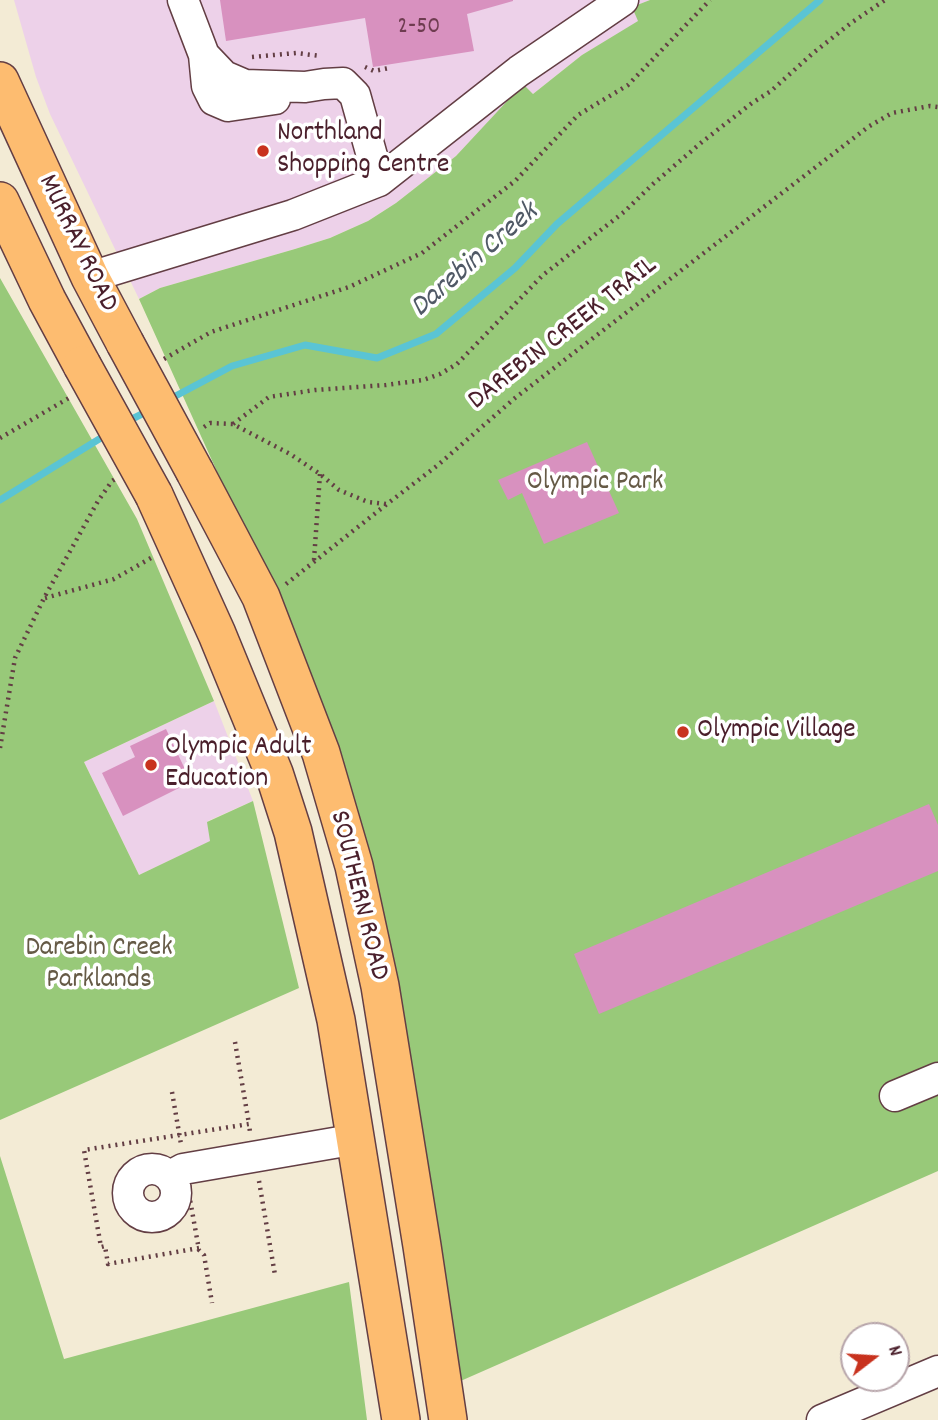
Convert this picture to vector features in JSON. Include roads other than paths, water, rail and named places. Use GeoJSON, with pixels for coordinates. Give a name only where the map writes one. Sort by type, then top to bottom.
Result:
{"type":"FeatureCollection","features":[{"type":"Feature","properties":{"kind":"main road","name":"MURRAY ROAD"},"geometry":{"type":"LineString","coordinates":[[0,81],[90,277],[139,353],[158,405]]}},
{"type":"Feature","properties":{"kind":"main road","name":"MURRAY ROAD"},"geometry":{"type":"LineString","coordinates":[[0,201],[47,300],[79,379],[116,426]]}},
{"type":"Feature","properties":{"kind":"main road"},"geometry":{"type":"LineString","coordinates":[[47,300],[90,277]]}},
{"type":"Feature","properties":{"kind":"main road","name":"SOUTHERN ROAD"},"geometry":{"type":"LineString","coordinates":[[158,405],[261,597],[321,752],[354,866],[380,986],[448,1420]]}},
{"type":"Feature","properties":{"kind":"main road","name":"SOUTHERN ROAD"},"geometry":{"type":"LineString","coordinates":[[116,426],[154,495],[217,634],[274,773],[293,832],[336,1020],[401,1420]]}},
{"type":"Feature","properties":{"kind":"street"},"geometry":{"type":"LineString","coordinates":[[183,0],[204,55],[224,76],[245,85],[305,87],[343,83],[355,95],[379,181]]}},
{"type":"Feature","properties":{"kind":"street"},"geometry":{"type":"LineString","coordinates":[[90,277],[293,215],[379,181],[519,71],[623,0]]}},
{"type":"Feature","properties":{"kind":"street"},"geometry":{"type":"LineString","coordinates":[[895,1096],[938,1078]]}},
{"type":"Feature","properties":{"kind":"street"},"geometry":{"type":"LineString","coordinates":[[178,1173],[357,1139]]}},
{"type":"Feature","properties":{"kind":"street"},"geometry":{"type":"LineString","coordinates":[[822,1420],[938,1371]]}},
{"type":"Feature","properties":{"kind":"waterway","name":"Darebin Creek"},"geometry":{"type":"LineString","coordinates":[[168,400],[232,366],[305,345],[377,358],[436,334],[515,268],[557,224],[820,0]]}},
{"type":"Feature","properties":{"kind":"waterway","name":"Darebin Creek"},"geometry":{"type":"LineString","coordinates":[[124,423],[148,411]]}},
{"type":"Feature","properties":{"kind":"waterway","name":"Darebin Creek"},"geometry":{"type":"LineString","coordinates":[[0,500],[109,433]]}},
{"type":"Feature","properties":{"kind":"place","name":"Northland Shopping Centre"},"geometry":{"type":"Point","coordinates":[263,151]}},
{"type":"Feature","properties":{"kind":"place","name":"Olympic Village"},"geometry":{"type":"Point","coordinates":[683,732]}},
{"type":"Feature","properties":{"kind":"place","name":"Olympic Adult Education"},"geometry":{"type":"Point","coordinates":[151,765]}},
{"type":"Feature","properties":{"kind":"park label","name":"Olympic Park"},"geometry":{"type":"Point","coordinates":[595,484]}},
{"type":"Feature","properties":{"kind":"park label","name":"Darebin Creek Parklands"},"geometry":{"type":"Point","coordinates":[99,966]}}]}
